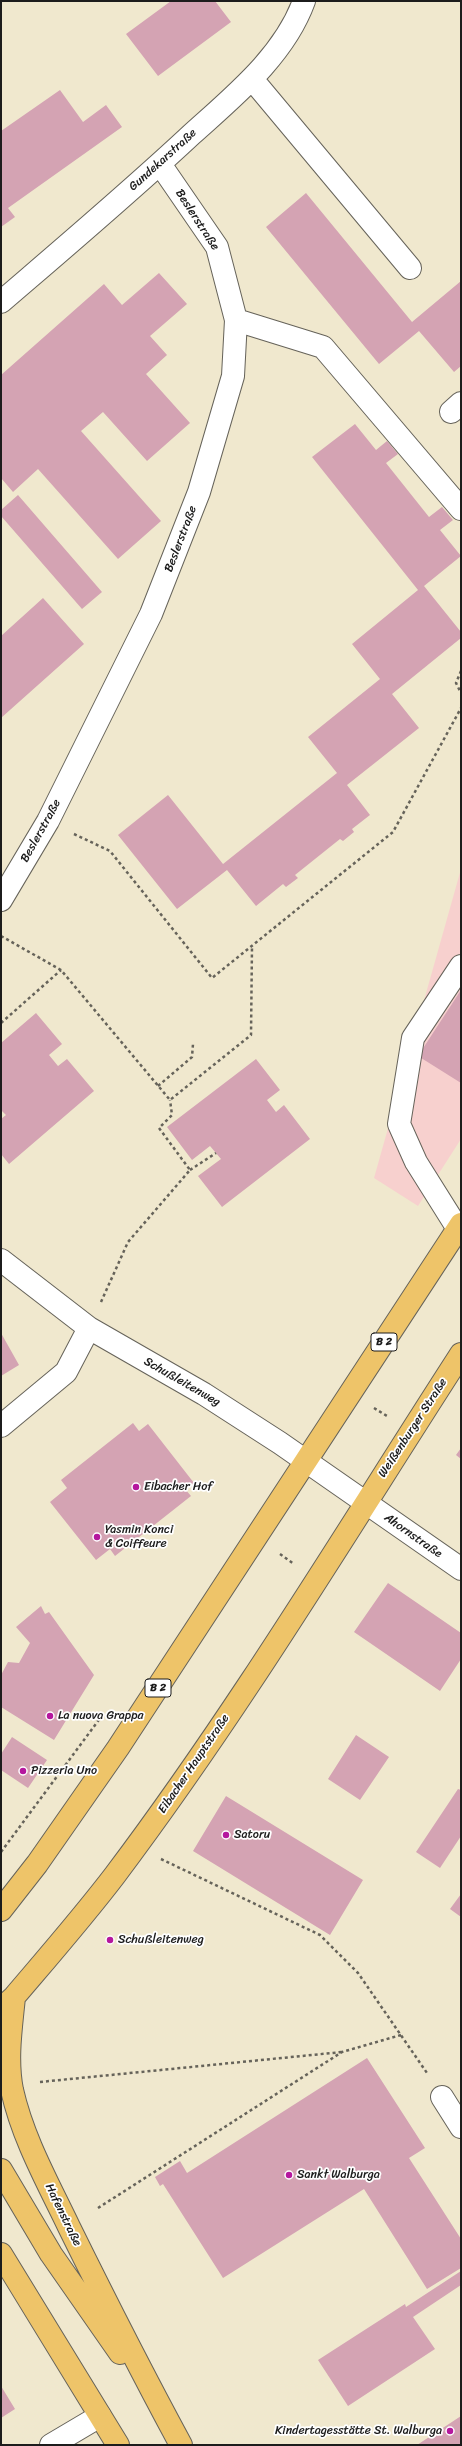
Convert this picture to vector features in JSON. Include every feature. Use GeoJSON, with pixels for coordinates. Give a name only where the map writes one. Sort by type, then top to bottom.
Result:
{"type":"FeatureCollection","features":[{"type":"Feature","properties":{"kind":"main road","name":"B 2"},"geometry":{"type":"LineString","coordinates":[[1,1910],[78,1807],[256,1538],[459,1226]]}},
{"type":"Feature","properties":{"kind":"main road","name":"Weißenburger Straße"},"geometry":{"type":"LineString","coordinates":[[365,1502],[461,1354]]}},
{"type":"Feature","properties":{"kind":"main road","name":"Eibacher Hauptstraße"},"geometry":{"type":"LineString","coordinates":[[8,2003],[90,1907],[156,1820],[316,1579],[365,1502]]}},
{"type":"Feature","properties":{"kind":"main road","name":"Hafenstraße"},"geometry":{"type":"LineString","coordinates":[[8,2003],[9,2058],[12,2090],[24,2129],[77,2243],[181,2445]]}},
{"type":"Feature","properties":{"kind":"main road","name":"Hafenstraße"},"geometry":{"type":"LineString","coordinates":[[1,2170],[10,2198],[167,2419]]}},
{"type":"Feature","properties":{"kind":"main road"},"geometry":{"type":"LineString","coordinates":[[1,2254],[118,2445]]}},
{"type":"Feature","properties":{"kind":"street","name":"Gundekarstraße"},"geometry":{"type":"LineString","coordinates":[[1,302],[160,164],[252,79],[281,44],[304,1]]}},
{"type":"Feature","properties":{"kind":"street"},"geometry":{"type":"LineString","coordinates":[[252,79],[410,268]]}},
{"type":"Feature","properties":{"kind":"street","name":"Beslerstraße"},"geometry":{"type":"LineString","coordinates":[[1,900],[48,821],[151,614],[199,492],[233,376],[236,320],[217,247],[160,164]]}},
{"type":"Feature","properties":{"kind":"street"},"geometry":{"type":"LineString","coordinates":[[236,320],[323,347],[461,509]]}},
{"type":"Feature","properties":{"kind":"street"},"geometry":{"type":"LineString","coordinates":[[459,1226],[416,1162],[399,1124],[413,1038],[461,966]]}},
{"type":"Feature","properties":{"kind":"street","name":"Schußleitenweg"},"geometry":{"type":"LineString","coordinates":[[1,1260],[89,1328],[204,1394],[306,1460],[365,1502]]}},
{"type":"Feature","properties":{"kind":"street"},"geometry":{"type":"LineString","coordinates":[[1,1426],[66,1372],[89,1328]]}},
{"type":"Feature","properties":{"kind":"street","name":"Ahornstraße"},"geometry":{"type":"LineString","coordinates":[[365,1502],[461,1569]]}},
{"type":"Feature","properties":{"kind":"street"},"geometry":{"type":"LineString","coordinates":[[442,2097],[461,2126]]}},
{"type":"Feature","properties":{"kind":"street"},"geometry":{"type":"LineString","coordinates":[[51,2445],[100,2416]]}},
{"type":"Feature","properties":{"kind":"path"},"geometry":{"type":"LineString","coordinates":[[461,671],[456,683],[461,693]]}},
{"type":"Feature","properties":{"kind":"path"},"geometry":{"type":"LineString","coordinates":[[48,821],[110,851],[212,978],[393,832],[461,708]]}},
{"type":"Feature","properties":{"kind":"path"},"geometry":{"type":"LineString","coordinates":[[1,936],[61,970],[170,1100],[172,1115],[159,1128],[190,1170]]}},
{"type":"Feature","properties":{"kind":"path"},"geometry":{"type":"LineString","coordinates":[[170,1100],[251,1035],[252,946]]}},
{"type":"Feature","properties":{"kind":"path"},"geometry":{"type":"LineString","coordinates":[[1,1023],[61,970]]}},
{"type":"Feature","properties":{"kind":"path"},"geometry":{"type":"LineString","coordinates":[[158,1086],[192,1057],[193,1044]]}},
{"type":"Feature","properties":{"kind":"path"},"geometry":{"type":"LineString","coordinates":[[89,1328],[128,1242],[190,1170],[216,1152]]}},
{"type":"Feature","properties":{"kind":"path"},"geometry":{"type":"LineString","coordinates":[[351,1392],[410,1432]]}},
{"type":"Feature","properties":{"kind":"path"},"geometry":{"type":"LineString","coordinates":[[256,1538],[316,1579]]}},
{"type":"Feature","properties":{"kind":"path"},"geometry":{"type":"LineString","coordinates":[[1,1852],[105,1710]]}},
{"type":"Feature","properties":{"kind":"path"},"geometry":{"type":"LineString","coordinates":[[161,1859],[320,1935],[358,1973],[442,2097]]}},
{"type":"Feature","properties":{"kind":"path"},"geometry":{"type":"LineString","coordinates":[[37,2082],[342,2052],[401,2035]]}},
{"type":"Feature","properties":{"kind":"path"},"geometry":{"type":"LineString","coordinates":[[98,2208],[342,2052]]}},
{"type":"Feature","properties":{"kind":"shaded area"},"geometry":{"type":"Polygon","coordinates":[[[461,869],[461,1139],[418,1206],[374,1178],[461,869]]]}},
{"type":"Feature","properties":{"kind":"building"},"geometry":{"type":"Polygon","coordinates":[[[171,1],[215,1],[231,22],[158,76],[126,34],[171,1]]]}},
{"type":"Feature","properties":{"kind":"building"},"geometry":{"type":"Polygon","coordinates":[[[60,90],[83,122],[106,105],[122,127],[8,208],[15,217],[1,227],[1,131],[60,90]]]}},
{"type":"Feature","properties":{"kind":"building"},"geometry":{"type":"Polygon","coordinates":[[[306,193],[412,322],[461,281],[461,366],[454,372],[419,331],[379,364],[266,227],[306,193]]]}},
{"type":"Feature","properties":{"kind":"building"},"geometry":{"type":"Polygon","coordinates":[[[159,273],[187,304],[150,336],[167,355],[146,374],[190,423],[147,461],[103,412],[81,431],[161,521],[118,559],[38,469],[13,492],[1,478],[1,375],[104,284],[122,305],[159,273]]]}},
{"type":"Feature","properties":{"kind":"building"},"geometry":{"type":"Polygon","coordinates":[[[355,424],[376,450],[387,441],[398,454],[386,463],[429,517],[442,507],[453,520],[440,530],[461,556],[424,586],[461,632],[461,638],[392,694],[419,728],[347,785],[370,815],[352,829],[354,832],[343,841],[340,839],[295,875],[298,878],[286,887],[283,884],[256,906],[227,870],[177,909],[118,835],[168,795],[223,864],[337,773],[308,737],[380,679],[352,644],[418,590],[312,457],[355,424]]]}},
{"type":"Feature","properties":{"kind":"building"},"geometry":{"type":"Polygon","coordinates":[[[18,495],[102,592],[82,609],[1,516],[1,510],[18,495]]]}},
{"type":"Feature","properties":{"kind":"building"},"geometry":{"type":"Polygon","coordinates":[[[43,598],[84,644],[1,718],[1,636],[43,598]]]}},
{"type":"Feature","properties":{"kind":"building"},"geometry":{"type":"Polygon","coordinates":[[[461,990],[461,1083],[418,1056],[461,990]]]}},
{"type":"Feature","properties":{"kind":"building"},"geometry":{"type":"Polygon","coordinates":[[[36,1013],[62,1044],[49,1055],[58,1066],[67,1059],[94,1091],[9,1164],[1,1154],[1,1119],[6,1115],[1,1110],[1,1043],[36,1013]]]}},
{"type":"Feature","properties":{"kind":"building"},"geometry":{"type":"Polygon","coordinates":[[[256,1059],[280,1090],[267,1100],[276,1112],[284,1105],[310,1139],[222,1207],[198,1176],[221,1159],[210,1146],[192,1160],[167,1127],[256,1059]]]}},
{"type":"Feature","properties":{"kind":"building"},"geometry":{"type":"Polygon","coordinates":[[[1,1333],[19,1365],[1,1376],[1,1333]]]}},
{"type":"Feature","properties":{"kind":"building"},"geometry":{"type":"Polygon","coordinates":[[[133,1423],[139,1431],[148,1424],[194,1483],[185,1489],[191,1496],[115,1556],[110,1549],[96,1560],[50,1502],[67,1488],[61,1480],[133,1423]]]}},
{"type":"Feature","properties":{"kind":"building"},"geometry":{"type":"Polygon","coordinates":[[[461,1448],[461,1459],[456,1455],[461,1448]]]}},
{"type":"Feature","properties":{"kind":"building"},"geometry":{"type":"Polygon","coordinates":[[[388,1583],[461,1633],[461,1659],[440,1691],[354,1632],[388,1583]]]}},
{"type":"Feature","properties":{"kind":"building"},"geometry":{"type":"Polygon","coordinates":[[[41,1606],[45,1614],[49,1612],[94,1675],[54,1740],[1,1707],[1,1675],[8,1662],[19,1663],[30,1643],[16,1627],[41,1606]]]}},
{"type":"Feature","properties":{"kind":"building"},"geometry":{"type":"Polygon","coordinates":[[[356,1735],[389,1757],[360,1800],[328,1779],[356,1735]]]}},
{"type":"Feature","properties":{"kind":"building"},"geometry":{"type":"Polygon","coordinates":[[[12,1737],[47,1760],[28,1788],[1,1770],[1,1754],[12,1737]]]}},
{"type":"Feature","properties":{"kind":"building"},"geometry":{"type":"Polygon","coordinates":[[[458,1789],[461,1790],[461,1836],[440,1868],[416,1852],[458,1789]]]}},
{"type":"Feature","properties":{"kind":"building"},"geometry":{"type":"Polygon","coordinates":[[[226,1796],[363,1880],[330,1935],[193,1851],[226,1796]]]}},
{"type":"Feature","properties":{"kind":"building"},"geometry":{"type":"Polygon","coordinates":[[[461,1894],[461,1917],[450,1909],[461,1894]]]}},
{"type":"Feature","properties":{"kind":"building","name":"Sankt Walburga"},"geometry":{"type":"Polygon","coordinates":[[[367,2058],[425,2148],[409,2158],[461,2239],[461,2268],[427,2289],[364,2189],[223,2278],[163,2184],[160,2186],[155,2177],[180,2161],[187,2173],[367,2058]]]}},
{"type":"Feature","properties":{"kind":"building"},"geometry":{"type":"Polygon","coordinates":[[[461,2271],[461,2285],[413,2317],[435,2349],[348,2406],[318,2360],[405,2304],[406,2307],[461,2271]]]}},
{"type":"Feature","properties":{"kind":"building"},"geometry":{"type":"Polygon","coordinates":[[[1,2386],[15,2409],[1,2418],[1,2386]]]}},
{"type":"Feature","properties":{"kind":"building","name":"Kindertagesstätte St. Walburga"},"geometry":{"type":"Polygon","coordinates":[[[461,2416],[461,2445],[417,2445],[461,2416]]]}},
{"type":"Feature","properties":{"kind":"place","name":"Eibacher Hof"},"geometry":{"type":"Point","coordinates":[136,1487]}},
{"type":"Feature","properties":{"kind":"place","name":"Yasmin Konci & Coiffeure"},"geometry":{"type":"Point","coordinates":[97,1537]}},
{"type":"Feature","properties":{"kind":"place","name":"La nuova Grappa"},"geometry":{"type":"Point","coordinates":[50,1716]}},
{"type":"Feature","properties":{"kind":"place","name":"Pizzeria Uno"},"geometry":{"type":"Point","coordinates":[23,1771]}},
{"type":"Feature","properties":{"kind":"place","name":"Satoru"},"geometry":{"type":"Point","coordinates":[226,1835]}},
{"type":"Feature","properties":{"kind":"place","name":"Schußleitenweg"},"geometry":{"type":"Point","coordinates":[110,1940]}},
{"type":"Feature","properties":{"kind":"place","name":"Sankt Walburga"},"geometry":{"type":"Point","coordinates":[289,2175]}},
{"type":"Feature","properties":{"kind":"place","name":"Kindertagesstätte St. Walburga"},"geometry":{"type":"Point","coordinates":[450,2431]}}]}
